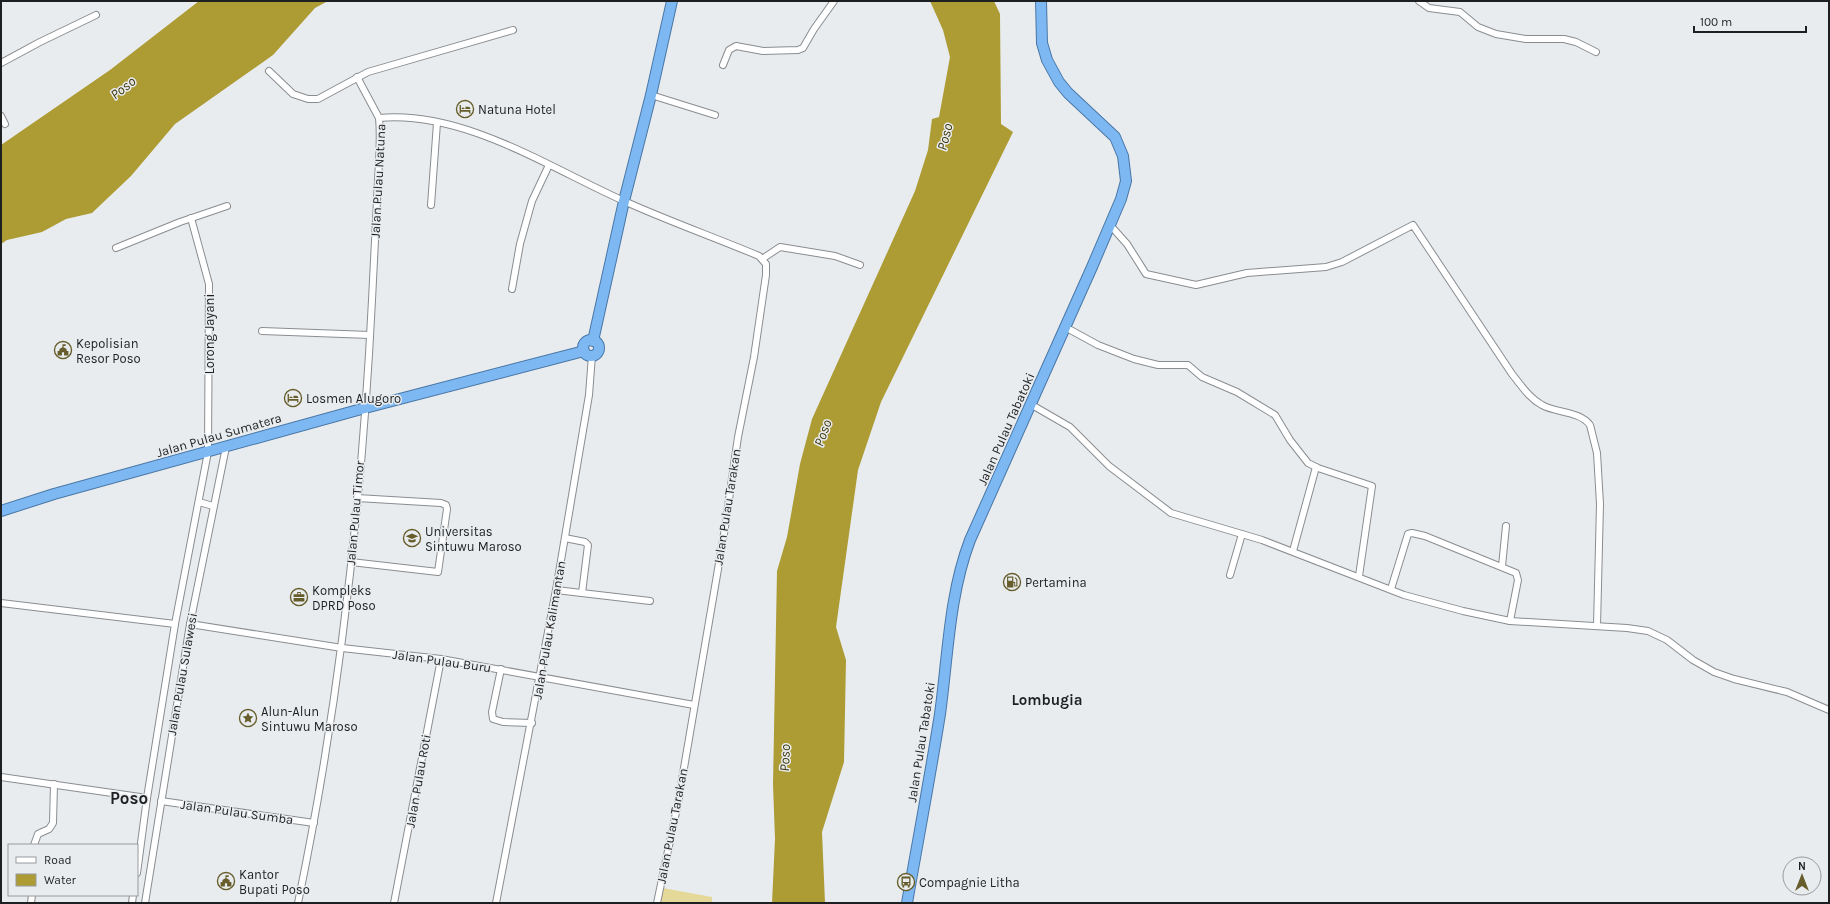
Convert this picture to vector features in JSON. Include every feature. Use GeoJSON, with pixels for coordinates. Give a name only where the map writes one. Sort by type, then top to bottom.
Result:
{"type":"FeatureCollection","features":[{"type":"Feature","properties":{"kind":"highway"},"geometry":{"type":"LineString","coordinates":[[588,353],[583,346],[586,342],[593,341],[624,201],[651,95],[672,1]]}},
{"type":"Feature","properties":{"kind":"highway","name":"Jalan Pulau Tabatoki"},"geometry":{"type":"LineString","coordinates":[[907,903],[940,714],[955,599],[962,563],[970,540],[1032,405],[1110,225],[1124,187],[1125,174],[1123,156],[1115,137],[1078,104],[1053,72],[1042,43],[1041,1]]}},
{"type":"Feature","properties":{"kind":"highway","name":"Jalan Pulau Sumatera"},"geometry":{"type":"LineString","coordinates":[[1,511],[54,494],[365,408],[588,353]]}},
{"type":"Feature","properties":{"kind":"street"},"geometry":{"type":"LineString","coordinates":[[723,65],[729,50],[736,46],[763,51],[798,50],[803,48],[814,29],[834,1]]}},
{"type":"Feature","properties":{"kind":"street"},"geometry":{"type":"LineString","coordinates":[[1419,1],[1430,8],[1460,12],[1478,27],[1496,34],[1526,39],[1564,39],[1576,42],[1596,52]]}},
{"type":"Feature","properties":{"kind":"street"},"geometry":{"type":"LineString","coordinates":[[1,63],[96,15]]}},
{"type":"Feature","properties":{"kind":"street"},"geometry":{"type":"LineString","coordinates":[[269,71],[292,94],[315,99],[326,95],[357,77],[373,70],[513,30]]}},
{"type":"Feature","properties":{"kind":"street"},"geometry":{"type":"LineString","coordinates":[[357,77],[379,118]]}},
{"type":"Feature","properties":{"kind":"street"},"geometry":{"type":"LineString","coordinates":[[651,95],[715,115]]}},
{"type":"Feature","properties":{"kind":"street"},"geometry":{"type":"LineString","coordinates":[[1,116],[5,124]]}},
{"type":"Feature","properties":{"kind":"street","name":"Jalan Pulau Natuna"},"geometry":{"type":"LineString","coordinates":[[365,408],[380,131],[379,118],[398,116],[437,123],[491,138],[624,201]]}},
{"type":"Feature","properties":{"kind":"street"},"geometry":{"type":"LineString","coordinates":[[431,205],[437,123]]}},
{"type":"Feature","properties":{"kind":"street"},"geometry":{"type":"LineString","coordinates":[[512,289],[520,244],[532,201],[548,165]]}},
{"type":"Feature","properties":{"kind":"street"},"geometry":{"type":"LineString","coordinates":[[624,201],[762,259],[780,247],[837,257],[860,265]]}},
{"type":"Feature","properties":{"kind":"street"},"geometry":{"type":"LineString","coordinates":[[116,248],[191,218],[226,206]]}},
{"type":"Feature","properties":{"kind":"street","name":"Lorong Jayani"},"geometry":{"type":"LineString","coordinates":[[191,218],[209,284],[208,452]]}},
{"type":"Feature","properties":{"kind":"street"},"geometry":{"type":"LineString","coordinates":[[1110,225],[1127,244],[1146,274],[1196,285],[1247,273],[1326,267],[1342,262],[1413,225],[1526,393],[1543,406],[1578,416],[1587,421],[1590,425],[1597,453],[1600,504],[1597,626]]}},
{"type":"Feature","properties":{"kind":"street","name":"Jalan Pulau Tarakan"},"geometry":{"type":"LineString","coordinates":[[657,903],[675,818],[724,534],[738,437],[760,319],[766,268],[762,259]]}},
{"type":"Feature","properties":{"kind":"street"},"geometry":{"type":"LineString","coordinates":[[1065,327],[1098,345],[1150,364],[1170,366],[1187,365],[1202,377],[1252,401],[1277,417],[1302,457],[1316,467],[1373,487],[1363,536],[1359,576]]}},
{"type":"Feature","properties":{"kind":"street"},"geometry":{"type":"LineString","coordinates":[[262,331],[370,335]]}},
{"type":"Feature","properties":{"kind":"street","name":"Jalan Pulau Kalimantan"},"geometry":{"type":"LineString","coordinates":[[496,903],[532,723],[590,395],[588,353]]}},
{"type":"Feature","properties":{"kind":"street"},"geometry":{"type":"LineString","coordinates":[[1032,405],[1070,427],[1110,466],[1141,489],[1164,510],[1293,551],[1391,589],[1463,611],[1510,621],[1597,626],[1648,631],[1667,640],[1693,660],[1714,672],[1734,679],[1787,692],[1829,710]]}},
{"type":"Feature","properties":{"kind":"street","name":"Jalan Pulau Timor"},"geometry":{"type":"LineString","coordinates":[[298,903],[314,823],[342,648],[365,408]]}},
{"type":"Feature","properties":{"kind":"street","name":"Jalan Pulau Sulawesi"},"geometry":{"type":"LineString","coordinates":[[145,903],[190,624],[226,446]]}},
{"type":"Feature","properties":{"kind":"street","name":"Jalan Pulau Sulawesi"},"geometry":{"type":"LineString","coordinates":[[138,866],[147,798],[175,624],[208,452]]}},
{"type":"Feature","properties":{"kind":"street"},"geometry":{"type":"LineString","coordinates":[[1293,551],[1316,467]]}},
{"type":"Feature","properties":{"kind":"street"},"geometry":{"type":"LineString","coordinates":[[351,562],[438,572],[447,509],[446,505],[441,503],[357,498]]}},
{"type":"Feature","properties":{"kind":"street"},"geometry":{"type":"LineString","coordinates":[[199,502],[213,506]]}},
{"type":"Feature","properties":{"kind":"street"},"geometry":{"type":"LineString","coordinates":[[1502,566],[1506,526]]}},
{"type":"Feature","properties":{"kind":"street"},"geometry":{"type":"LineString","coordinates":[[1391,589],[1408,534],[1411,533],[1433,539],[1462,552],[1502,566],[1515,573],[1518,578],[1510,621]]}},
{"type":"Feature","properties":{"kind":"street"},"geometry":{"type":"LineString","coordinates":[[1230,575],[1242,534]]}},
{"type":"Feature","properties":{"kind":"street"},"geometry":{"type":"LineString","coordinates":[[565,538],[585,542],[588,545],[582,593]]}},
{"type":"Feature","properties":{"kind":"street"},"geometry":{"type":"LineString","coordinates":[[556,590],[650,601]]}},
{"type":"Feature","properties":{"kind":"street"},"geometry":{"type":"LineString","coordinates":[[1,603],[175,624]]}},
{"type":"Feature","properties":{"kind":"street","name":"Jalan Pulau Buru"},"geometry":{"type":"LineString","coordinates":[[190,624],[342,648],[441,659],[540,676],[694,706]]}},
{"type":"Feature","properties":{"kind":"street","name":"Jalan Pulau Roti"},"geometry":{"type":"LineString","coordinates":[[394,903],[441,659]]}},
{"type":"Feature","properties":{"kind":"street"},"geometry":{"type":"LineString","coordinates":[[501,669],[492,712],[493,719],[532,723]]}},
{"type":"Feature","properties":{"kind":"street"},"geometry":{"type":"LineString","coordinates":[[163,702],[177,704]]}},
{"type":"Feature","properties":{"kind":"street"},"geometry":{"type":"LineString","coordinates":[[1,776],[147,798]]}},
{"type":"Feature","properties":{"kind":"street"},"geometry":{"type":"LineString","coordinates":[[34,844],[38,834],[49,829],[53,823],[54,784]]}},
{"type":"Feature","properties":{"kind":"street","name":"Jalan Pulau Sumba"},"geometry":{"type":"LineString","coordinates":[[161,801],[314,823]]}},
{"type":"Feature","properties":{"kind":"shaded area"},"geometry":{"type":"Polygon","coordinates":[[[663,888],[712,897],[712,903],[660,903],[663,888]]]}},
{"type":"Feature","properties":{"kind":"water"},"geometry":{"type":"Polygon","coordinates":[[[199,1],[328,1],[315,8],[273,55],[175,124],[131,176],[92,213],[66,219],[42,232],[7,240],[1,244],[1,145],[110,70],[199,1]]]}},
{"type":"Feature","properties":{"kind":"water"},"geometry":{"type":"Polygon","coordinates":[[[930,1],[994,1],[1000,14],[1001,124],[1013,132],[881,402],[858,470],[836,627],[846,660],[844,762],[822,832],[825,903],[772,903],[775,839],[773,784],[777,571],[787,537],[800,464],[812,419],[915,191],[928,150],[932,119],[939,117],[950,57],[943,30],[930,1]]]}},
{"type":"Feature","properties":{"kind":"place","name":"Natuna Hotel"},"geometry":{"type":"Point","coordinates":[465,109]}},
{"type":"Feature","properties":{"kind":"place","name":"Kepolisian Resor Poso"},"geometry":{"type":"Point","coordinates":[63,350]}},
{"type":"Feature","properties":{"kind":"place","name":"Losmen Alugoro"},"geometry":{"type":"Point","coordinates":[293,398]}},
{"type":"Feature","properties":{"kind":"place","name":"Universitas Sintuwu Maroso"},"geometry":{"type":"Point","coordinates":[412,538]}},
{"type":"Feature","properties":{"kind":"place","name":"Pertamina"},"geometry":{"type":"Point","coordinates":[1012,582]}},
{"type":"Feature","properties":{"kind":"place","name":"Kompleks DPRD Poso"},"geometry":{"type":"Point","coordinates":[299,597]}},
{"type":"Feature","properties":{"kind":"place","name":"Alun-Alun Sintuwu Maroso"},"geometry":{"type":"Point","coordinates":[248,718]}},
{"type":"Feature","properties":{"kind":"place","name":"Kantor Bupati Poso"},"geometry":{"type":"Point","coordinates":[226,881]}},
{"type":"Feature","properties":{"kind":"place","name":"Compagnie Litha"},"geometry":{"type":"Point","coordinates":[906,882]}},
{"type":"Feature","properties":{"kind":"district","name":"Lombugia"},"geometry":{"type":"Point","coordinates":[1047,700]}},
{"type":"Feature","properties":{"kind":"district","name":"Poso"},"geometry":{"type":"Point","coordinates":[129,798]}}]}
